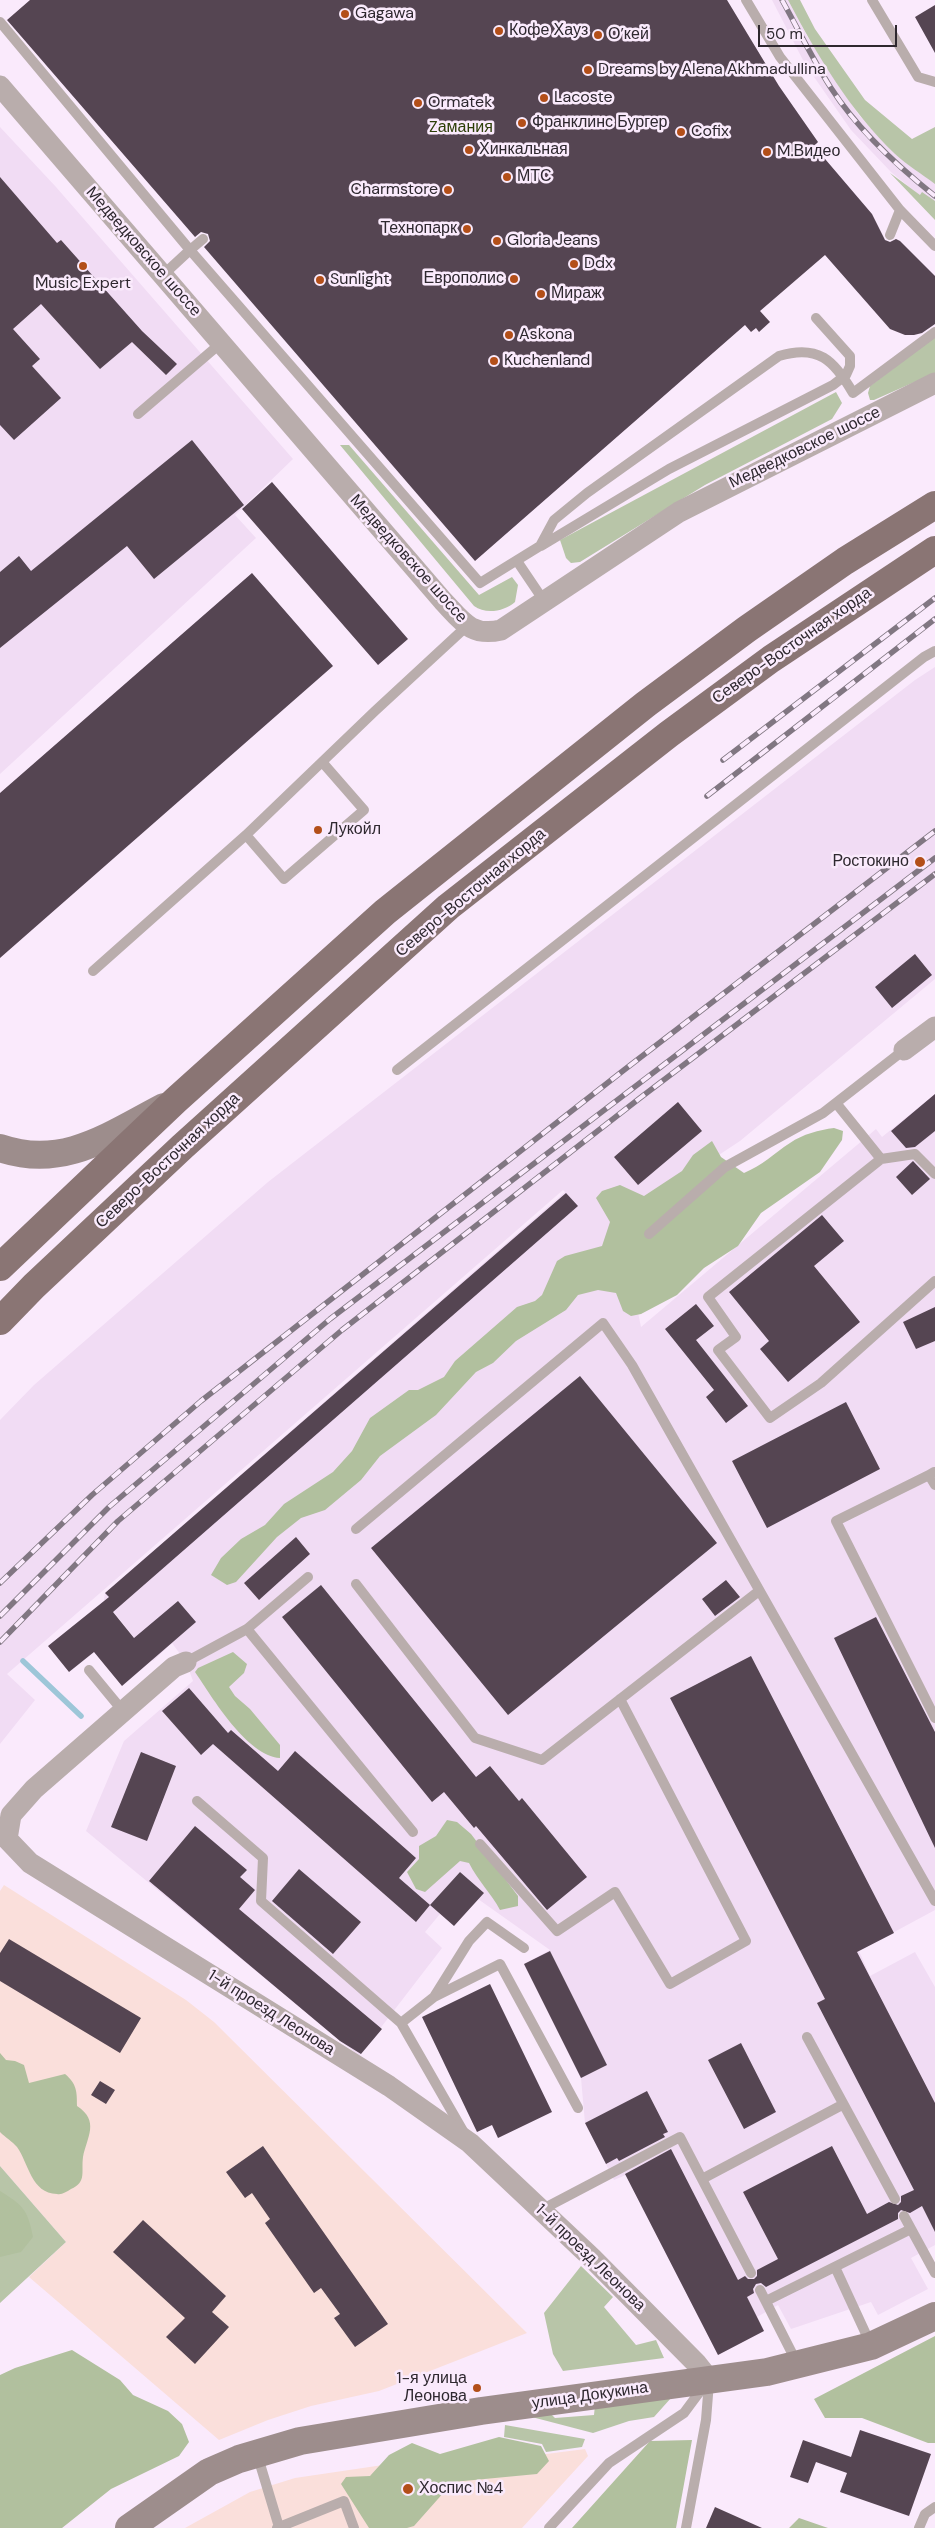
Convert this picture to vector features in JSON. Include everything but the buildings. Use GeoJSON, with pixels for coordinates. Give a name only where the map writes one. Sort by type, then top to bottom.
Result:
{"type":"FeatureCollection","features":[{"type":"Feature","properties":{"kind":"main road"},"geometry":{"type":"LineString","coordinates":[[846,561],[935,488]]}},
{"type":"Feature","properties":{"kind":"main road"},"geometry":{"type":"LineString","coordinates":[[0,1267],[176,1100],[385,912],[646,704],[747,629],[846,561],[935,504]]}},
{"type":"Feature","properties":{"kind":"main road","name":"Северо-Восточная хорда"},"geometry":{"type":"LineString","coordinates":[[0,1321],[34,1286],[182,1146],[448,907],[669,734],[770,659],[935,550]]}},
{"type":"Feature","properties":{"kind":"street","name":"Медведковское шоссе"},"geometry":{"type":"LineString","coordinates":[[0,86],[443,601],[467,626],[477,632],[501,630],[679,512],[935,384]]}},
{"type":"Feature","properties":{"kind":"street"},"geometry":{"type":"LineString","coordinates":[[904,1050],[935,1027]]}},
{"type":"Feature","properties":{"kind":"street"},"geometry":{"type":"LineString","coordinates":[[0,1148],[27,1155],[52,1156],[84,1148],[176,1100]]}},
{"type":"Feature","properties":{"kind":"street","name":"1-й проезд Леонова"},"geometry":{"type":"LineString","coordinates":[[186,1662],[174,1667],[122,1710],[34,1788],[11,1815],[7,1839],[30,1863],[389,2086],[470,2143],[599,2265],[697,2364],[709,2379]]}},
{"type":"Feature","properties":{"kind":"street","name":"улица Докукина"},"geometry":{"type":"LineString","coordinates":[[248,2456],[300,2441],[388,2425],[767,2372],[798,2366],[871,2346],[935,2316]]}},
{"type":"Feature","properties":{"kind":"street"},"geometry":{"type":"LineString","coordinates":[[129,2528],[209,2472],[248,2456]]}},
{"type":"Feature","properties":{"kind":"lane"},"geometry":{"type":"LineString","coordinates":[[746,0],[780,58],[900,210],[935,246]]}},
{"type":"Feature","properties":{"kind":"lane"},"geometry":{"type":"LineString","coordinates":[[872,0],[918,78],[935,82]]}},
{"type":"Feature","properties":{"kind":"lane"},"geometry":{"type":"LineString","coordinates":[[0,22],[190,250],[480,583],[670,469],[833,385],[846,375],[850,366],[850,356],[816,318]]}},
{"type":"Feature","properties":{"kind":"lane"},"geometry":{"type":"LineString","coordinates":[[890,236],[900,210]]}},
{"type":"Feature","properties":{"kind":"lane"},"geometry":{"type":"LineString","coordinates":[[163,275],[203,239]]}},
{"type":"Feature","properties":{"kind":"lane"},"geometry":{"type":"LineString","coordinates":[[540,546],[554,520],[586,493],[779,356],[797,351],[817,353],[830,361],[842,374],[853,393],[890,368],[925,338],[935,332]]}},
{"type":"Feature","properties":{"kind":"lane"},"geometry":{"type":"LineString","coordinates":[[914,335],[925,338]]}},
{"type":"Feature","properties":{"kind":"lane"},"geometry":{"type":"LineString","coordinates":[[138,414],[221,343]]}},
{"type":"Feature","properties":{"kind":"lane"},"geometry":{"type":"LineString","coordinates":[[517,561],[544,601]]}},
{"type":"Feature","properties":{"kind":"lane"},"geometry":{"type":"LineString","coordinates":[[93,971],[246,835],[467,626]]}},
{"type":"Feature","properties":{"kind":"lane"},"geometry":{"type":"LineString","coordinates":[[397,1070],[924,657],[935,651]]}},
{"type":"Feature","properties":{"kind":"lane"},"geometry":{"type":"LineString","coordinates":[[246,835],[284,879],[364,810],[323,763]]}},
{"type":"Feature","properties":{"kind":"lane"},"geometry":{"type":"LineString","coordinates":[[649,1234],[725,1168],[823,1113],[904,1050]]}},
{"type":"Feature","properties":{"kind":"lane"},"geometry":{"type":"LineString","coordinates":[[836,1103],[881,1159]]}},
{"type":"Feature","properties":{"kind":"lane"},"geometry":{"type":"LineString","coordinates":[[935,1174],[915,1154],[881,1159],[708,1297],[736,1337],[718,1350],[770,1418],[821,1384],[935,1280]]}},
{"type":"Feature","properties":{"kind":"lane"},"geometry":{"type":"LineString","coordinates":[[356,1529],[603,1322],[632,1365],[935,1901]]}},
{"type":"Feature","properties":{"kind":"lane"},"geometry":{"type":"LineString","coordinates":[[935,1485],[932,1473],[836,1521],[935,1718]]}},
{"type":"Feature","properties":{"kind":"lane"},"geometry":{"type":"LineString","coordinates":[[186,1662],[247,1629],[308,1577]]}},
{"type":"Feature","properties":{"kind":"lane"},"geometry":{"type":"LineString","coordinates":[[356,1584],[475,1738],[542,1760],[759,1590]]}},
{"type":"Feature","properties":{"kind":"lane"},"geometry":{"type":"LineString","coordinates":[[247,1629],[413,1832]]}},
{"type":"Feature","properties":{"kind":"lane"},"geometry":{"type":"LineString","coordinates":[[89,1670],[122,1710]]}},
{"type":"Feature","properties":{"kind":"lane"},"geometry":{"type":"LineString","coordinates":[[480,1844],[557,1931],[614,1892],[670,1984],[746,1940],[620,1699]]}},
{"type":"Feature","properties":{"kind":"lane"},"geometry":{"type":"LineString","coordinates":[[197,1801],[263,1858],[261,1902],[401,2023],[470,2143]]}},
{"type":"Feature","properties":{"kind":"lane"},"geometry":{"type":"LineString","coordinates":[[434,1997],[469,1941],[487,1922],[524,1948]]}},
{"type":"Feature","properties":{"kind":"lane"},"geometry":{"type":"LineString","coordinates":[[401,2023],[434,1997],[500,1964],[578,2108]]}},
{"type":"Feature","properties":{"kind":"lane"},"geometry":{"type":"LineString","coordinates":[[807,2037],[842,2105],[895,2200]]}},
{"type":"Feature","properties":{"kind":"lane"},"geometry":{"type":"LineString","coordinates":[[702,2178],[842,2105]]}},
{"type":"Feature","properties":{"kind":"lane"},"geometry":{"type":"LineString","coordinates":[[541,2210],[680,2137],[751,2273]]}},
{"type":"Feature","properties":{"kind":"lane"},"geometry":{"type":"LineString","coordinates":[[904,2216],[935,2273]]}},
{"type":"Feature","properties":{"kind":"lane"},"geometry":{"type":"LineString","coordinates":[[766,2301],[911,2229]]}},
{"type":"Feature","properties":{"kind":"lane"},"geometry":{"type":"LineString","coordinates":[[835,2267],[871,2346]]}},
{"type":"Feature","properties":{"kind":"lane"},"geometry":{"type":"LineString","coordinates":[[760,2290],[798,2366]]}},
{"type":"Feature","properties":{"kind":"lane"},"geometry":{"type":"LineString","coordinates":[[549,2528],[609,2463],[684,2413],[709,2379]]}},
{"type":"Feature","properties":{"kind":"lane"},"geometry":{"type":"LineString","coordinates":[[686,2528],[706,2420],[709,2379]]}},
{"type":"Feature","properties":{"kind":"lane"},"geometry":{"type":"LineString","coordinates":[[248,2456],[278,2528],[344,2501],[354,2528]]}},
{"type":"Feature","properties":{"kind":"lane"},"geometry":{"type":"LineString","coordinates":[[919,2528],[926,2514],[935,2507]]}},
{"type":"Feature","properties":{"kind":"shaded area"},"geometry":{"type":"Polygon","coordinates":[[[772,0],[788,0],[807,36],[858,114],[896,155],[935,135],[935,208],[891,172],[851,130],[805,64],[772,0]]]}},
{"type":"Feature","properties":{"kind":"shaded area"},"geometry":{"type":"Polygon","coordinates":[[[0,127],[56,187],[293,459],[235,515],[256,538],[0,774],[0,127]]]}},
{"type":"Feature","properties":{"kind":"shaded area"},"geometry":{"type":"Polygon","coordinates":[[[935,667],[935,979],[740,1141],[619,1221],[641,1327],[876,1129],[882,1137],[935,1094],[935,1910],[859,1951],[870,1976],[915,1952],[935,1987],[935,2245],[911,2258],[928,2289],[878,2315],[871,2302],[791,2329],[778,2305],[757,2317],[764,2331],[718,2355],[626,2175],[614,2180],[585,2123],[581,2078],[524,1964],[550,1950],[478,1899],[460,1872],[430,1905],[440,1914],[425,1932],[442,1948],[359,2056],[86,1831],[124,1741],[193,1681],[186,1662],[172,1643],[153,1661],[104,1600],[105,1593],[565,1192],[563,1190],[7,1674],[35,1700],[0,1744],[0,1420],[34,1385],[268,1182],[915,680],[935,667]]]}},
{"type":"Feature","properties":{"kind":"shaded area"},"geometry":{"type":"Polygon","coordinates":[[[4,1885],[186,2000],[214,2022],[527,2333],[379,2391],[311,2406],[268,2420],[219,2440],[29,2277],[66,2242],[0,2166],[0,1891],[4,1885]]]}},
{"type":"Feature","properties":{"kind":"shaded area","name":"Хоспис №4"},"geometry":{"type":"Polygon","coordinates":[[[585,2449],[588,2456],[522,2528],[185,2528],[250,2492],[295,2478],[383,2465],[399,2473],[585,2449]]]}},
{"type":"Feature","properties":{"kind":"green space"},"geometry":{"type":"Polygon","coordinates":[[[788,0],[800,0],[815,29],[865,100],[912,139],[935,127],[935,184],[895,154],[863,120],[823,62],[788,0]]]}},
{"type":"Feature","properties":{"kind":"green space"},"geometry":{"type":"Polygon","coordinates":[[[890,173],[920,195],[922,192],[935,201],[935,220],[890,173]]]}},
{"type":"Feature","properties":{"kind":"green space"},"geometry":{"type":"Polygon","coordinates":[[[935,337],[935,373],[874,400],[870,400],[868,393],[870,386],[935,337]]]}},
{"type":"Feature","properties":{"kind":"green space"},"geometry":{"type":"Polygon","coordinates":[[[836,392],[842,403],[832,419],[705,485],[580,562],[571,563],[566,558],[560,540],[836,392]]]}},
{"type":"Feature","properties":{"kind":"green space"},"geometry":{"type":"Polygon","coordinates":[[[340,445],[349,445],[479,595],[512,577],[518,585],[515,602],[506,608],[495,611],[479,609],[474,606],[340,445]]]}},
{"type":"Feature","properties":{"kind":"green space"},"geometry":{"type":"Polygon","coordinates":[[[834,1128],[843,1131],[842,1140],[820,1172],[761,1213],[738,1246],[704,1268],[677,1295],[641,1314],[631,1316],[623,1311],[616,1293],[598,1290],[578,1295],[566,1310],[516,1341],[493,1363],[476,1372],[436,1415],[380,1456],[361,1480],[325,1510],[301,1518],[277,1537],[236,1582],[227,1585],[211,1575],[221,1558],[241,1539],[265,1525],[284,1504],[333,1472],[352,1451],[370,1418],[409,1390],[418,1390],[444,1377],[455,1361],[517,1307],[535,1301],[542,1295],[557,1261],[565,1256],[602,1246],[610,1222],[596,1198],[602,1191],[620,1185],[644,1196],[682,1171],[693,1155],[712,1141],[721,1157],[744,1173],[800,1137],[834,1128]]]}},
{"type":"Feature","properties":{"kind":"green space"},"geometry":{"type":"Polygon","coordinates":[[[233,1652],[247,1664],[244,1673],[229,1687],[280,1745],[280,1758],[268,1755],[243,1737],[221,1710],[195,1672],[198,1668],[233,1652]]]}},
{"type":"Feature","properties":{"kind":"green space"},"geometry":{"type":"Polygon","coordinates":[[[447,1820],[457,1822],[471,1834],[518,1896],[518,1906],[500,1910],[469,1863],[460,1861],[425,1892],[416,1889],[407,1872],[419,1859],[419,1846],[436,1836],[447,1820]]]}},
{"type":"Feature","properties":{"kind":"green space"},"geometry":{"type":"Polygon","coordinates":[[[0,2053],[6,2060],[24,2065],[29,2083],[65,2074],[74,2085],[77,2106],[88,2117],[90,2130],[83,2157],[81,2180],[76,2186],[64,2193],[59,2194],[41,2189],[17,2147],[0,2132],[0,2053]]]}},
{"type":"Feature","properties":{"kind":"green space"},"geometry":{"type":"Polygon","coordinates":[[[0,2166],[66,2242],[0,2303],[0,2166]]]}},
{"type":"Feature","properties":{"kind":"green space"},"geometry":{"type":"Polygon","coordinates":[[[0,2191],[14,2200],[23,2209],[29,2220],[33,2237],[21,2252],[0,2257],[0,2191]]]}},
{"type":"Feature","properties":{"kind":"green space"},"geometry":{"type":"Polygon","coordinates":[[[581,2266],[613,2297],[604,2307],[636,2345],[656,2340],[664,2358],[563,2371],[553,2354],[544,2313],[581,2266]]]}},
{"type":"Feature","properties":{"kind":"green space"},"geometry":{"type":"Polygon","coordinates":[[[935,2336],[935,2443],[928,2443],[862,2418],[825,2418],[814,2399],[935,2336]]]}},
{"type":"Feature","properties":{"kind":"green space"},"geometry":{"type":"Polygon","coordinates":[[[72,2350],[120,2380],[133,2395],[168,2411],[182,2424],[189,2442],[179,2456],[111,2489],[62,2528],[0,2528],[0,2375],[15,2368],[72,2350]]]}},
{"type":"Feature","properties":{"kind":"green space"},"geometry":{"type":"Polygon","coordinates":[[[671,2398],[654,2417],[629,2421],[593,2433],[528,2416],[549,2412],[555,2418],[594,2415],[595,2405],[671,2398]]]}},
{"type":"Feature","properties":{"kind":"green space"},"geometry":{"type":"Polygon","coordinates":[[[505,2425],[585,2439],[582,2447],[546,2452],[542,2444],[504,2437],[505,2425]]]}},
{"type":"Feature","properties":{"kind":"green space"},"geometry":{"type":"Polygon","coordinates":[[[499,2437],[541,2446],[549,2461],[537,2474],[453,2482],[414,2526],[407,2528],[369,2528],[341,2484],[346,2477],[370,2476],[389,2455],[412,2443],[440,2454],[499,2437]]]}},
{"type":"Feature","properties":{"kind":"green space"},"geometry":{"type":"Polygon","coordinates":[[[692,2440],[676,2528],[572,2528],[650,2441],[692,2440]]]}},
{"type":"Feature","properties":{"kind":"green space"},"geometry":{"type":"Polygon","coordinates":[[[799,2518],[828,2528],[789,2528],[799,2518]]]}},
{"type":"Feature","properties":{"kind":"waterway"},"geometry":{"type":"LineString","coordinates":[[23,1661],[81,1716]]}},
{"type":"Feature","properties":{"kind":"railway"},"geometry":{"type":"LineString","coordinates":[[782,0],[824,77],[853,118],[878,146],[935,196]]}},
{"type":"Feature","properties":{"kind":"railway"},"geometry":{"type":"LineString","coordinates":[[723,760],[935,598]]}},
{"type":"Feature","properties":{"kind":"railway"},"geometry":{"type":"LineString","coordinates":[[707,796],[935,619]]}},
{"type":"Feature","properties":{"kind":"railway"},"geometry":{"type":"LineString","coordinates":[[0,1583],[92,1495],[201,1401],[624,1070],[935,831]]}},
{"type":"Feature","properties":{"kind":"railway"},"geometry":{"type":"LineString","coordinates":[[0,1616],[109,1507],[330,1319],[935,858]]}},
{"type":"Feature","properties":{"kind":"railway"},"geometry":{"type":"LineString","coordinates":[[0,1642],[118,1521],[342,1330],[640,1098],[935,874]]}},
{"type":"Feature","properties":{"kind":"place","name":"Gagawa"},"geometry":{"type":"Point","coordinates":[345,14]}},
{"type":"Feature","properties":{"kind":"place","name":"Кофе Хауз"},"geometry":{"type":"Point","coordinates":[499,31]}},
{"type":"Feature","properties":{"kind":"place","name":"О’кей"},"geometry":{"type":"Point","coordinates":[598,35]}},
{"type":"Feature","properties":{"kind":"place","name":"Dreams by Alena Akhmadullina"},"geometry":{"type":"Point","coordinates":[588,70]}},
{"type":"Feature","properties":{"kind":"place","name":"Lacoste"},"geometry":{"type":"Point","coordinates":[544,98]}},
{"type":"Feature","properties":{"kind":"place","name":"Ormatek"},"geometry":{"type":"Point","coordinates":[418,103]}},
{"type":"Feature","properties":{"kind":"place","name":"Франклинс Бургер"},"geometry":{"type":"Point","coordinates":[522,123]}},
{"type":"Feature","properties":{"kind":"place","name":"Cofix"},"geometry":{"type":"Point","coordinates":[681,132]}},
{"type":"Feature","properties":{"kind":"place","name":"Хинкальная"},"geometry":{"type":"Point","coordinates":[469,150]}},
{"type":"Feature","properties":{"kind":"place","name":"M.Видео"},"geometry":{"type":"Point","coordinates":[767,152]}},
{"type":"Feature","properties":{"kind":"place","name":"МТС"},"geometry":{"type":"Point","coordinates":[507,177]}},
{"type":"Feature","properties":{"kind":"place","name":"Charmstore"},"geometry":{"type":"Point","coordinates":[448,190]}},
{"type":"Feature","properties":{"kind":"place","name":"Технопарк"},"geometry":{"type":"Point","coordinates":[467,229]}},
{"type":"Feature","properties":{"kind":"place","name":"Gloria Jeans"},"geometry":{"type":"Point","coordinates":[497,241]}},
{"type":"Feature","properties":{"kind":"place","name":"Ddx"},"geometry":{"type":"Point","coordinates":[574,264]}},
{"type":"Feature","properties":{"kind":"place","name":"Music Expert"},"geometry":{"type":"Point","coordinates":[83,266]}},
{"type":"Feature","properties":{"kind":"place","name":"Европолис"},"geometry":{"type":"Point","coordinates":[514,279]}},
{"type":"Feature","properties":{"kind":"place","name":"Sunlight"},"geometry":{"type":"Point","coordinates":[320,280]}},
{"type":"Feature","properties":{"kind":"place","name":"Мираж"},"geometry":{"type":"Point","coordinates":[541,294]}},
{"type":"Feature","properties":{"kind":"place","name":"Askona"},"geometry":{"type":"Point","coordinates":[509,335]}},
{"type":"Feature","properties":{"kind":"place","name":"Kuchenland"},"geometry":{"type":"Point","coordinates":[494,361]}},
{"type":"Feature","properties":{"kind":"place","name":"Лукойл"},"geometry":{"type":"Point","coordinates":[318,830]}},
{"type":"Feature","properties":{"kind":"place","name":"Ростокино"},"geometry":{"type":"Point","coordinates":[920,862]}},
{"type":"Feature","properties":{"kind":"place","name":"1-я улица Леонова"},"geometry":{"type":"Point","coordinates":[477,2388]}},
{"type":"Feature","properties":{"kind":"place","name":"Хоспис №4"},"geometry":{"type":"Point","coordinates":[408,2489]}},
{"type":"Feature","properties":{"kind":"park label","name":"Zамания"},"geometry":{"type":"Point","coordinates":[461,128]}}]}
